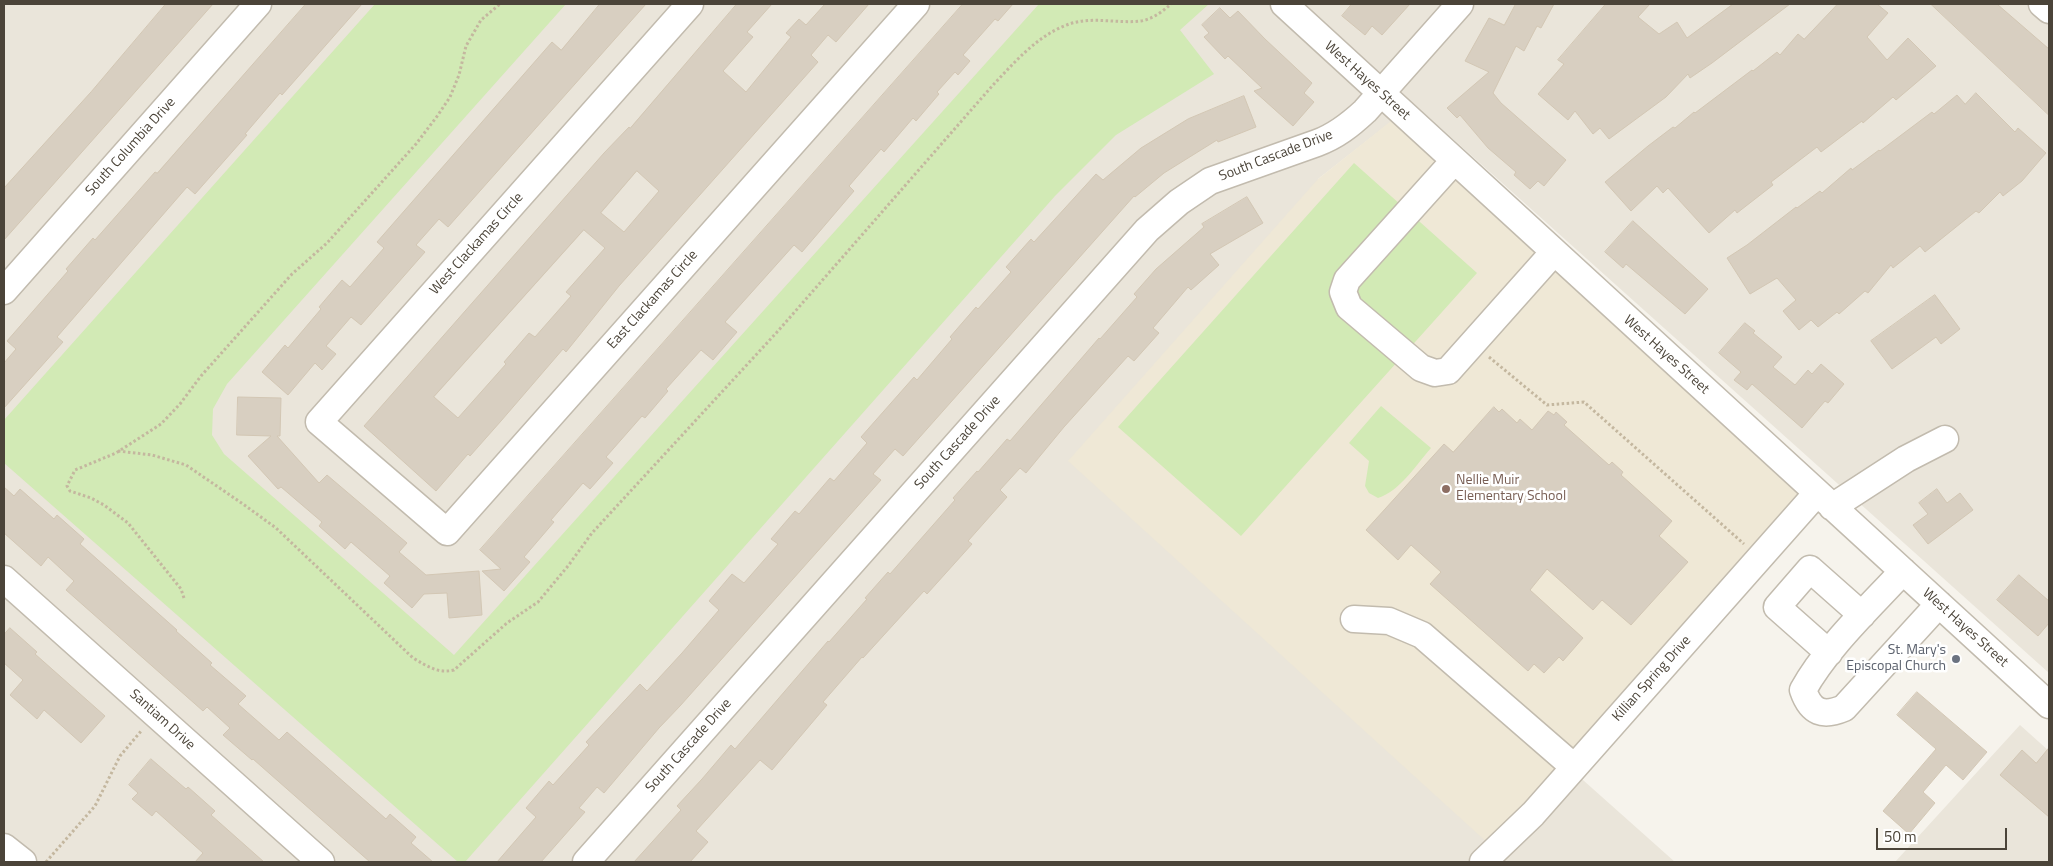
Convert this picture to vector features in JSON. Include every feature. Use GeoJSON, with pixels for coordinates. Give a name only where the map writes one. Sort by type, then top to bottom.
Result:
{"type":"FeatureCollection","features":[{"type":"Feature","properties":{"kind":"street","name":"South Columbia Drive"},"geometry":{"type":"LineString","coordinates":[[4,291],[258,4]]}},
{"type":"Feature","properties":{"kind":"street","name":"West Clackamas Circle"},"geometry":{"type":"LineString","coordinates":[[383,477],[320,422],[690,4]]}},
{"type":"Feature","properties":{"kind":"street","name":"East Clackamas Circle"},"geometry":{"type":"LineString","coordinates":[[383,477],[447,532],[916,4]]}},
{"type":"Feature","properties":{"kind":"street","name":"West Hayes Street"},"geometry":{"type":"LineString","coordinates":[[1284,4],[2049,704]]}},
{"type":"Feature","properties":{"kind":"street","name":"South Cascade Drive"},"geometry":{"type":"LineString","coordinates":[[586,862],[1147,230],[1179,202],[1210,181],[1333,137],[1365,112],[1460,4]]}},
{"type":"Feature","properties":{"kind":"street"},"geometry":{"type":"LineString","coordinates":[[2042,4],[2049,10]]}},
{"type":"Feature","properties":{"kind":"street"},"geometry":{"type":"LineString","coordinates":[[1454,161],[1347,280],[1343,292],[1348,307],[1420,368],[1435,373],[1448,371],[1554,252]]}},
{"type":"Feature","properties":{"kind":"street","name":"Killian Spring Drive"},"geometry":{"type":"LineString","coordinates":[[1494,859],[1760,558],[1825,500],[1945,439]]}},
{"type":"Feature","properties":{"kind":"street"},"geometry":{"type":"LineString","coordinates":[[1829,653],[1777,607],[1810,569],[1862,615]]}},
{"type":"Feature","properties":{"kind":"street"},"geometry":{"type":"LineString","coordinates":[[1903,571],[1862,615],[1810,677],[1803,690],[1806,699],[1818,712],[1830,714],[1844,708],[1939,604]]}},
{"type":"Feature","properties":{"kind":"street","name":"Santiam Drive"},"geometry":{"type":"LineString","coordinates":[[4,579],[321,862]]}},
{"type":"Feature","properties":{"kind":"street"},"geometry":{"type":"LineString","coordinates":[[1354,619],[1389,621],[1422,635],[1574,767]]}},
{"type":"Feature","properties":{"kind":"street"},"geometry":{"type":"LineString","coordinates":[[4,847],[23,862]]}},
{"type":"Feature","properties":{"kind":"path"},"geometry":{"type":"LineString","coordinates":[[184,598],[181,589],[128,523],[92,498],[70,491],[66,486],[75,470],[118,451],[161,424],[180,404],[201,376],[286,282],[326,243],[416,144],[450,97],[459,75],[466,46],[482,20],[500,4]]}},
{"type":"Feature","properties":{"kind":"path"},"geometry":{"type":"LineString","coordinates":[[118,451],[152,455],[186,465],[276,528],[413,658],[430,668],[445,672],[454,670],[506,623],[538,602],[592,533],[778,331],[993,85],[1030,47],[1064,26],[1092,20],[1142,21],[1160,13],[1171,4]]}},
{"type":"Feature","properties":{"kind":"path"},"geometry":{"type":"LineString","coordinates":[[1473,344],[1547,404],[1584,402],[1760,558]]}},
{"type":"Feature","properties":{"kind":"path"},"geometry":{"type":"LineString","coordinates":[[46,862],[95,806],[120,756],[156,714]]}},
{"type":"Feature","properties":{"kind":"shaded area"},"geometry":{"type":"Polygon","coordinates":[[[4,4],[2049,4],[2049,673],[1414,104],[1318,179],[1565,764],[1675,862],[4,862],[4,4]]]}},
{"type":"Feature","properties":{"kind":"shaded area","name":"Nellie Muir Elementary School"},"geometry":{"type":"Polygon","coordinates":[[[1391,121],[1802,498],[1491,846],[1068,461],[1318,179],[1391,121]]]}},
{"type":"Feature","properties":{"kind":"shaded area"},"geometry":{"type":"Polygon","coordinates":[[[2020,725],[2049,751],[2049,862],[1895,862],[2020,725]]]}},
{"type":"Feature","properties":{"kind":"green space"},"geometry":{"type":"Polygon","coordinates":[[[375,4],[566,4],[227,384],[213,409],[212,435],[224,454],[454,655],[1039,4],[1209,4],[1180,30],[1214,74],[1116,135],[1055,196],[465,862],[458,862],[4,463],[4,420],[375,4]]]}},
{"type":"Feature","properties":{"kind":"green space"},"geometry":{"type":"Polygon","coordinates":[[[1354,163],[1477,273],[1241,536],[1118,427],[1354,163]]]}},
{"type":"Feature","properties":{"kind":"green space"},"geometry":{"type":"Polygon","coordinates":[[[1381,406],[1431,448],[1400,484],[1386,495],[1378,498],[1369,493],[1365,486],[1369,461],[1349,443],[1381,406]]]}},
{"type":"Feature","properties":{"kind":"building"},"geometry":{"type":"Polygon","coordinates":[[[166,4],[213,4],[4,240],[4,188],[91,92],[166,4]]]}},
{"type":"Feature","properties":{"kind":"building"},"geometry":{"type":"Polygon","coordinates":[[[306,4],[362,4],[282,95],[280,93],[245,134],[247,135],[195,194],[187,187],[57,337],[63,342],[4,408],[4,363],[16,349],[7,341],[68,271],[66,269],[93,238],[95,240],[155,172],[157,173],[306,4]]]}},
{"type":"Feature","properties":{"kind":"building"},"geometry":{"type":"Polygon","coordinates":[[[600,4],[646,4],[448,227],[439,219],[416,245],[425,252],[361,325],[351,317],[326,346],[336,354],[322,370],[315,363],[288,395],[262,372],[285,345],[288,348],[321,309],[319,307],[342,280],[350,287],[384,248],[377,242],[552,42],[561,50],[600,4]]]}},
{"type":"Feature","properties":{"kind":"building"},"geometry":{"type":"Polygon","coordinates":[[[737,4],[772,4],[747,32],[753,37],[723,71],[746,92],[791,37],[786,33],[799,19],[806,25],[825,4],[869,4],[836,42],[828,35],[811,55],[818,62],[619,286],[566,352],[563,349],[470,456],[468,454],[436,491],[364,426],[604,153],[630,128],[737,4]],[[637,171],[601,213],[624,232],[659,191],[637,171]],[[584,230],[434,397],[458,418],[506,364],[504,362],[529,333],[535,337],[571,296],[566,292],[605,248],[584,230]]]}},
{"type":"Feature","properties":{"kind":"building"},"geometry":{"type":"Polygon","coordinates":[[[963,4],[1013,4],[998,21],[995,19],[963,55],[970,61],[958,75],[955,72],[937,92],[939,94],[916,121],[913,118],[884,152],[881,149],[849,186],[854,191],[802,252],[794,245],[725,322],[737,332],[713,360],[701,350],[666,389],[668,391],[645,418],[642,416],[606,457],[613,463],[590,489],[583,483],[551,520],[554,522],[524,557],[530,562],[504,591],[482,571],[501,569],[480,550],[963,4]]]}},
{"type":"Feature","properties":{"kind":"building"},"geometry":{"type":"Polygon","coordinates":[[[1352,4],[1410,4],[1382,35],[1372,26],[1365,35],[1342,16],[1352,4]]]}},
{"type":"Feature","properties":{"kind":"building"},"geometry":{"type":"Polygon","coordinates":[[[1516,4],[1554,4],[1541,28],[1537,26],[1524,51],[1516,46],[1493,93],[1501,103],[1566,160],[1544,186],[1538,181],[1530,189],[1514,175],[1516,172],[1488,148],[1460,115],[1457,118],[1447,108],[1489,72],[1465,61],[1489,18],[1504,25],[1516,4]]]}},
{"type":"Feature","properties":{"kind":"building"},"geometry":{"type":"Polygon","coordinates":[[[1606,4],[1650,4],[1638,17],[1659,34],[1677,22],[1687,38],[1733,4],[1790,4],[1712,63],[1690,78],[1688,74],[1666,97],[1609,139],[1600,128],[1593,134],[1575,111],[1568,120],[1538,94],[1564,64],[1558,60],[1606,4]]]}},
{"type":"Feature","properties":{"kind":"building"},"geometry":{"type":"Polygon","coordinates":[[[1838,4],[1877,4],[1888,13],[1867,37],[1887,60],[1908,38],[1936,66],[1896,100],[1893,97],[1863,123],[1862,121],[1821,152],[1817,147],[1771,182],[1773,185],[1737,213],[1735,210],[1709,233],[1668,188],[1663,193],[1657,186],[1631,211],[1605,182],[1673,127],[1675,128],[1777,52],[1780,55],[1798,34],[1804,39],[1838,4]]]}},
{"type":"Feature","properties":{"kind":"building"},"geometry":{"type":"Polygon","coordinates":[[[1931,4],[1997,4],[2049,49],[2049,115],[1931,4]]]}},
{"type":"Feature","properties":{"kind":"building"},"geometry":{"type":"Polygon","coordinates":[[[1220,8],[1230,18],[1238,11],[1312,83],[1304,93],[1314,102],[1293,126],[1254,91],[1262,88],[1228,56],[1225,59],[1204,37],[1209,33],[1202,25],[1220,8]]]}},
{"type":"Feature","properties":{"kind":"building"},"geometry":{"type":"Polygon","coordinates":[[[1976,93],[2015,132],[2018,128],[2046,153],[2022,181],[2003,196],[2000,192],[1979,213],[1976,211],[1925,252],[1920,246],[1893,268],[1891,265],[1868,293],[1865,291],[1839,314],[1837,312],[1818,327],[1811,320],[1799,330],[1783,311],[1796,300],[1777,278],[1750,294],[1727,258],[1796,207],[1820,191],[1822,193],[1851,168],[1852,170],[1880,151],[1932,112],[1934,114],[1957,95],[1965,104],[1976,93]]]}},
{"type":"Feature","properties":{"kind":"building"},"geometry":{"type":"Polygon","coordinates":[[[1244,96],[1256,127],[1218,142],[1217,140],[1164,173],[1134,196],[903,456],[895,449],[873,474],[881,480],[659,728],[604,793],[597,787],[579,808],[585,812],[541,862],[497,862],[536,817],[526,808],[549,781],[553,785],[589,745],[586,742],[640,684],[647,691],[682,653],[719,610],[709,601],[732,574],[744,583],[778,544],[771,539],[795,511],[799,514],[830,478],[834,481],[867,443],[861,437],[914,377],[917,380],[976,307],[978,309],[1011,272],[1006,267],[1031,239],[1034,242],[1096,174],[1103,180],[1141,148],[1188,119],[1244,96]]]}},
{"type":"Feature","properties":{"kind":"building"},"geometry":{"type":"Polygon","coordinates":[[[1247,197],[1263,223],[1210,254],[1219,265],[1191,290],[1188,287],[1153,328],[1159,333],[1134,361],[1128,356],[1064,427],[1026,473],[1020,468],[1000,490],[1007,497],[968,541],[972,544],[927,594],[924,591],[862,657],[823,702],[827,705],[772,770],[760,760],[696,831],[708,842],[690,862],[634,862],[681,810],[677,806],[731,745],[735,749],[828,641],[867,599],[865,598],[888,572],[890,574],[955,500],[953,498],[977,471],[1007,439],[1010,441],[1137,297],[1134,294],[1156,269],[1204,227],[1202,224],[1247,197]]]}},
{"type":"Feature","properties":{"kind":"building"},"geometry":{"type":"Polygon","coordinates":[[[1633,221],[1708,289],[1685,314],[1626,264],[1623,268],[1605,252],[1633,221]]]}},
{"type":"Feature","properties":{"kind":"building"},"geometry":{"type":"Polygon","coordinates":[[[1935,295],[1960,329],[1941,344],[1936,337],[1892,369],[1871,341],[1935,295]]]}},
{"type":"Feature","properties":{"kind":"building"},"geometry":{"type":"Polygon","coordinates":[[[1745,323],[1755,331],[1753,333],[1782,357],[1773,367],[1795,385],[1808,370],[1812,374],[1821,364],[1844,384],[1828,403],[1825,401],[1802,428],[1752,384],[1747,390],[1734,380],[1741,372],[1719,353],[1745,323]]]}},
{"type":"Feature","properties":{"kind":"building"},"geometry":{"type":"Polygon","coordinates":[[[238,397],[281,398],[280,436],[277,436],[319,483],[327,475],[407,543],[399,552],[426,575],[479,571],[482,615],[449,618],[447,593],[424,594],[412,608],[384,583],[390,576],[351,542],[345,549],[319,526],[322,522],[281,487],[278,489],[248,456],[271,436],[237,435],[238,397]]]}},
{"type":"Feature","properties":{"kind":"building"},"geometry":{"type":"Polygon","coordinates":[[[1494,407],[1499,412],[1502,409],[1517,423],[1520,419],[1532,430],[1548,411],[1554,415],[1556,412],[1567,422],[1564,425],[1609,465],[1612,462],[1623,472],[1621,475],[1672,521],[1659,536],[1688,562],[1631,625],[1602,600],[1593,610],[1547,569],[1530,590],[1583,638],[1563,661],[1559,657],[1544,673],[1534,664],[1528,671],[1430,584],[1441,572],[1411,545],[1398,560],[1366,530],[1444,444],[1453,452],[1494,407]]]}},
{"type":"Feature","properties":{"kind":"building"},"geometry":{"type":"Polygon","coordinates":[[[4,487],[14,496],[20,489],[54,519],[57,515],[84,539],[80,544],[177,630],[212,663],[210,665],[246,696],[238,704],[279,740],[287,732],[386,819],[390,814],[416,837],[411,843],[433,862],[370,862],[223,735],[230,728],[207,707],[203,711],[66,590],[74,581],[48,557],[41,566],[4,533],[4,487]]]}},
{"type":"Feature","properties":{"kind":"building"},"geometry":{"type":"Polygon","coordinates":[[[1937,489],[1947,503],[1960,493],[1973,510],[1928,544],[1913,525],[1928,514],[1919,503],[1937,489]]]}},
{"type":"Feature","properties":{"kind":"building"},"geometry":{"type":"Polygon","coordinates":[[[2019,575],[2049,601],[2049,623],[2038,636],[1997,600],[2019,575]]]}},
{"type":"Feature","properties":{"kind":"building"},"geometry":{"type":"Polygon","coordinates":[[[10,628],[37,652],[35,654],[105,716],[81,743],[44,710],[37,719],[10,695],[23,680],[4,663],[4,635],[10,628]]]}},
{"type":"Feature","properties":{"kind":"building"},"geometry":{"type":"Polygon","coordinates":[[[1917,692],[1987,752],[1963,780],[1946,765],[1923,792],[1935,803],[1909,834],[1883,811],[1936,749],[1897,715],[1917,692]]]}},
{"type":"Feature","properties":{"kind":"building"},"geometry":{"type":"Polygon","coordinates":[[[2049,748],[2049,817],[2000,775],[2022,750],[2036,763],[2049,748]]]}},
{"type":"Feature","properties":{"kind":"building"},"geometry":{"type":"Polygon","coordinates":[[[151,759],[186,789],[188,787],[215,811],[211,815],[264,862],[195,862],[203,853],[156,811],[152,816],[132,799],[138,793],[129,785],[151,759]]]}},
{"type":"Feature","properties":{"kind":"place","name":"Nellie Muir Elementary School"},"geometry":{"type":"Point","coordinates":[1446,489]}},
{"type":"Feature","properties":{"kind":"place","name":"St. Mary's Episcopal Church"},"geometry":{"type":"Point","coordinates":[1956,659]}}]}
